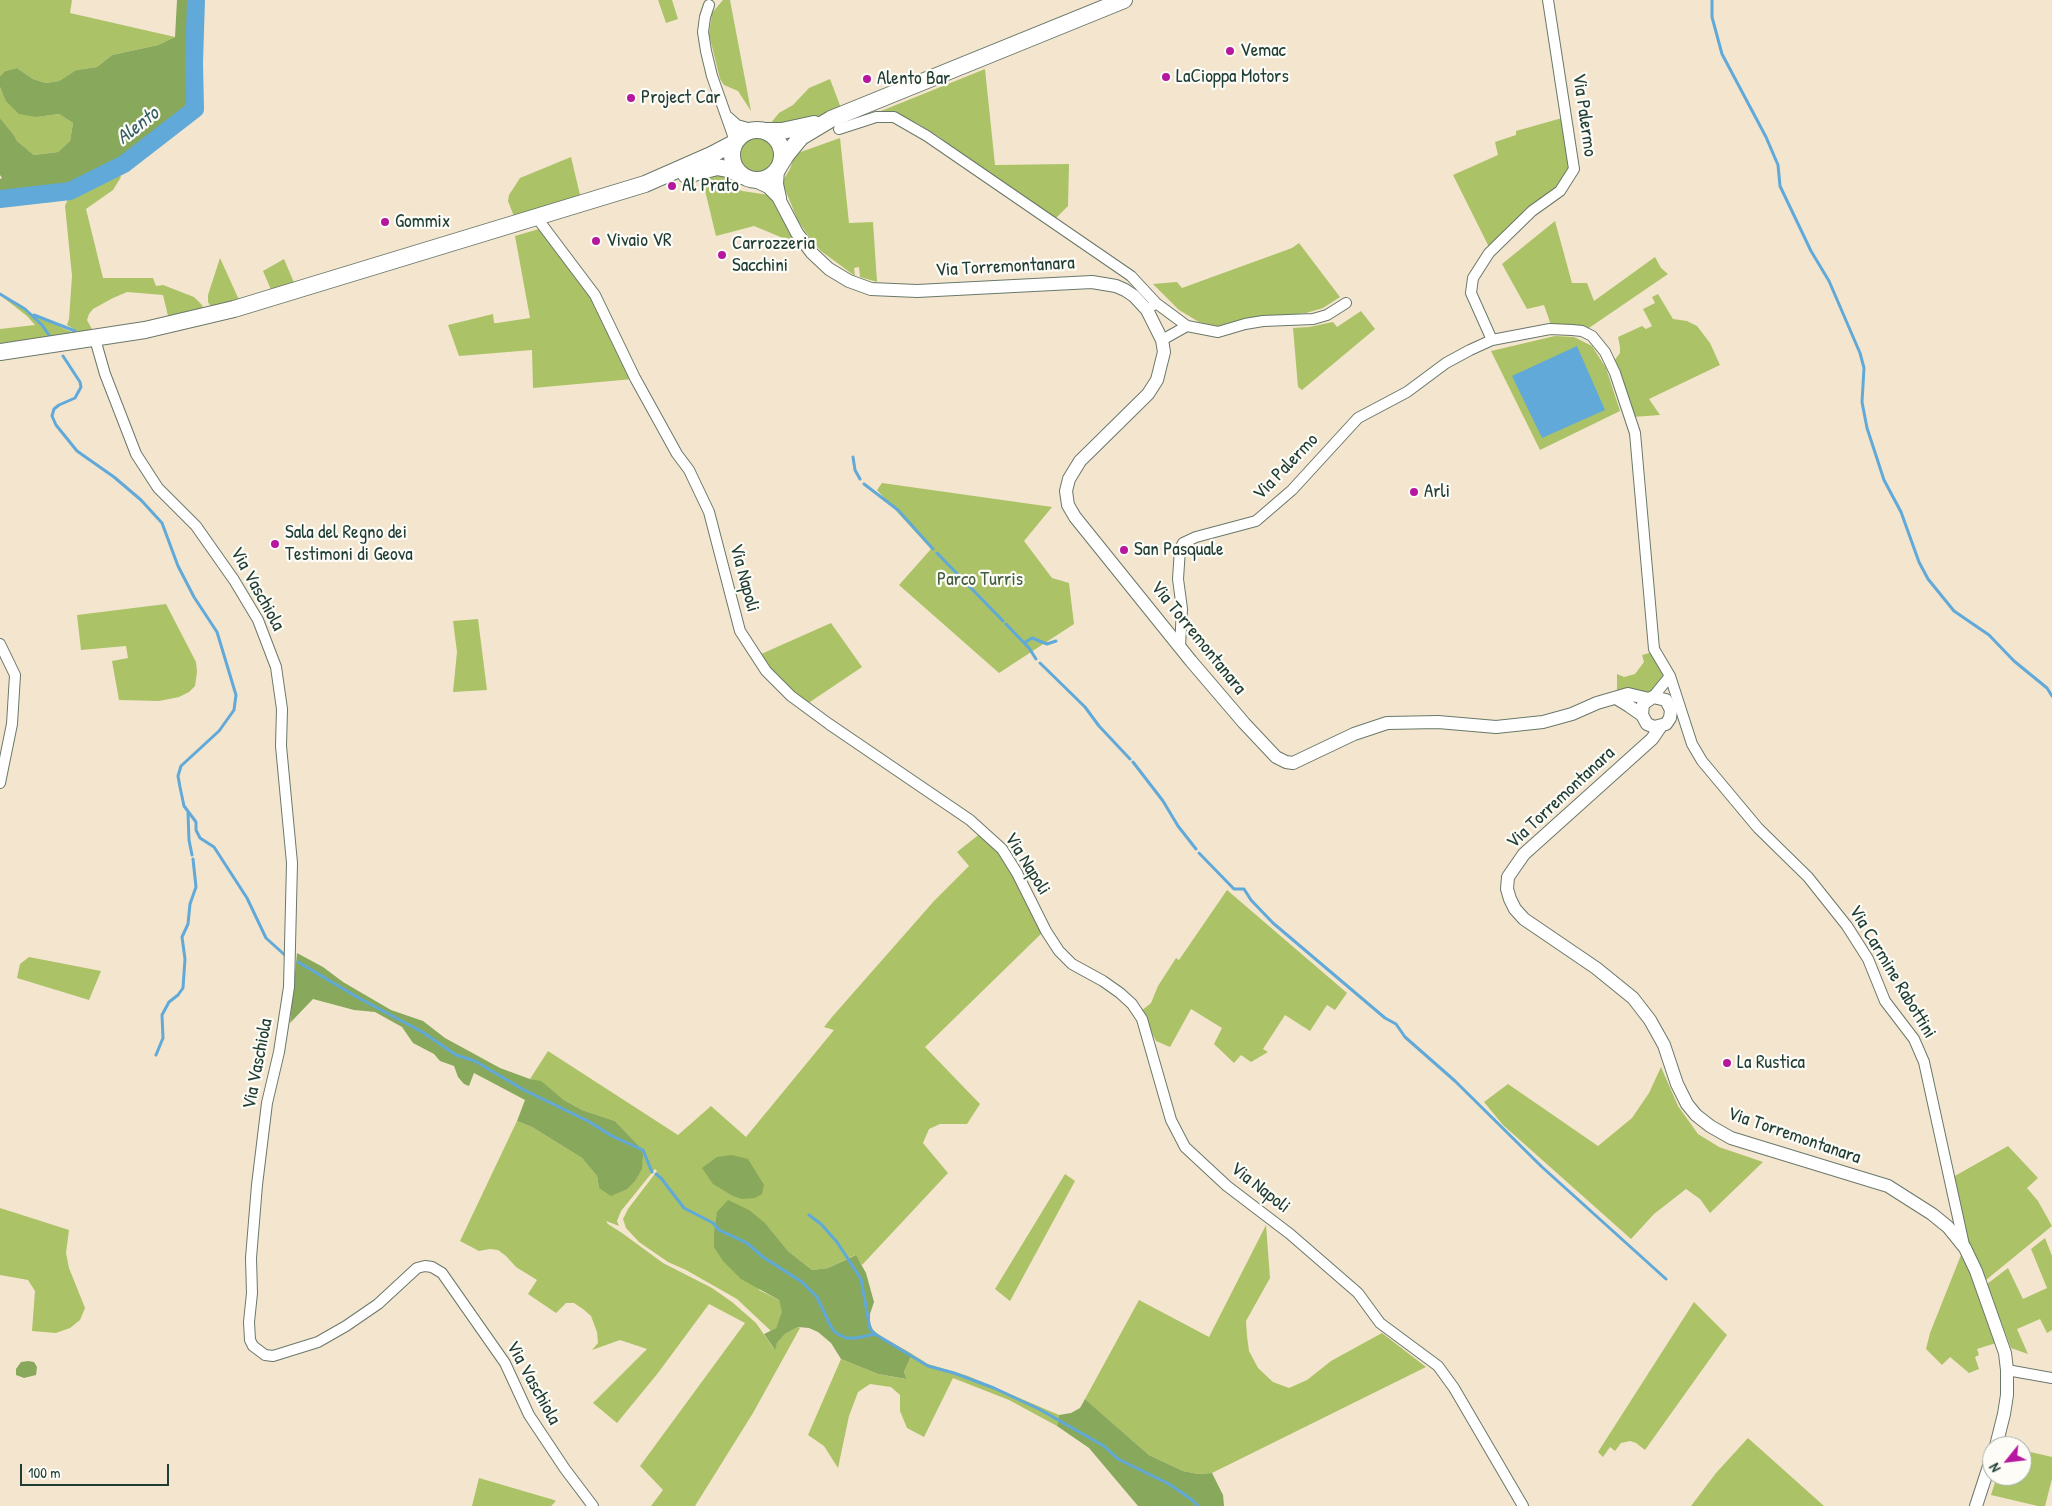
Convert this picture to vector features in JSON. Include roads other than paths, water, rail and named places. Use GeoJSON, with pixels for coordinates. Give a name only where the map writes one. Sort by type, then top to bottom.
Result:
{"type":"FeatureCollection","features":[{"type":"Feature","properties":{"kind":"main road"},"geometry":{"type":"LineString","coordinates":[[654,180],[684,176],[712,167],[725,168],[748,178],[768,178],[779,167],[801,137],[1124,0]]}},
{"type":"Feature","properties":{"kind":"main road"},"geometry":{"type":"LineString","coordinates":[[748,178],[735,169],[732,161],[731,152],[735,142],[741,135],[759,130],[782,131],[835,124]]}},
{"type":"Feature","properties":{"kind":"main road"},"geometry":{"type":"LineString","coordinates":[[759,130],[778,141],[782,157],[779,167]]}},
{"type":"Feature","properties":{"kind":"main road"},"geometry":{"type":"LineString","coordinates":[[2,354],[172,325],[205,317],[537,218],[654,180],[735,142]]}},
{"type":"Feature","properties":{"kind":"street","name":"Via Palermo"},"geometry":{"type":"LineString","coordinates":[[1492,340],[1471,293],[1473,278],[1489,253],[1532,211],[1560,191],[1574,169],[1548,0]]}},
{"type":"Feature","properties":{"kind":"street"},"geometry":{"type":"LineString","coordinates":[[709,5],[704,17],[703,32],[712,76],[735,142]]}},
{"type":"Feature","properties":{"kind":"street"},"geometry":{"type":"LineString","coordinates":[[723,110],[737,125],[759,130]]}},
{"type":"Feature","properties":{"kind":"street","name":"Via Torremontanara"},"geometry":{"type":"LineString","coordinates":[[835,124],[876,117],[894,117],[927,136],[1131,276],[1152,306],[1164,352],[1158,380],[1148,394],[1080,461],[1069,479],[1066,491],[1068,505],[1075,517],[1180,647],[1244,723],[1276,757],[1288,763],[1294,763],[1312,756],[1354,734],[1387,722],[1438,722],[1504,727],[1543,722],[1616,698]]}},
{"type":"Feature","properties":{"kind":"street","name":"Via Torremontanara"},"geometry":{"type":"LineString","coordinates":[[779,167],[777,188],[785,210]]}},
{"type":"Feature","properties":{"kind":"street","name":"Via Torremontanara"},"geometry":{"type":"LineString","coordinates":[[748,178],[773,192],[797,233],[812,253],[829,269],[849,281],[871,288],[891,291],[917,291],[1092,282],[1116,286],[1152,306]]}},
{"type":"Feature","properties":{"kind":"street","name":"Via Napoli"},"geometry":{"type":"LineString","coordinates":[[537,218],[594,295],[634,378],[688,470],[709,512],[740,631],[766,671],[791,696],[970,820],[1002,850],[1017,873],[1046,931],[1059,951],[1072,964],[1104,981],[1120,993],[1132,1004],[1142,1019],[1170,1120],[1186,1147],[1227,1186],[1284,1228],[1358,1293],[1380,1322],[1438,1366],[1454,1388],[1523,1506]]}},
{"type":"Feature","properties":{"kind":"street"},"geometry":{"type":"LineString","coordinates":[[1152,306],[1187,326],[1218,332],[1263,321],[1313,319],[1327,315],[1346,303]]}},
{"type":"Feature","properties":{"kind":"street"},"geometry":{"type":"LineString","coordinates":[[1162,340],[1187,326]]}},
{"type":"Feature","properties":{"kind":"street","name":"Via Palermo"},"geometry":{"type":"LineString","coordinates":[[1180,647],[1182,609],[1178,579],[1180,549],[1183,543],[1196,537],[1256,522],[1292,490],[1358,418],[1407,392],[1446,363],[1492,340],[1563,328],[1582,331],[1592,336],[1604,352],[1615,372],[1635,433],[1654,650],[1670,676]]}},
{"type":"Feature","properties":{"kind":"street","name":"Via Vaschiola"},"geometry":{"type":"LineString","coordinates":[[95,339],[105,374],[136,454],[158,488],[196,526],[234,580],[258,620],[276,667],[282,709],[281,746],[292,863],[289,987],[279,1052],[267,1103],[257,1185],[251,1258],[250,1340],[253,1346],[265,1356],[273,1356],[318,1342],[378,1304],[417,1268],[432,1267],[442,1273],[505,1363],[529,1415],[565,1469],[593,1506]]}},
{"type":"Feature","properties":{"kind":"street"},"geometry":{"type":"LineString","coordinates":[[0,644],[15,675],[12,724],[0,783]]}},
{"type":"Feature","properties":{"kind":"street"},"geometry":{"type":"LineString","coordinates":[[1642,748],[1646,736],[1643,704],[1651,698],[1670,676]]}},
{"type":"Feature","properties":{"kind":"street","name":"Via Carmine Rabottini"},"geometry":{"type":"LineString","coordinates":[[1670,676],[1684,726],[1696,753],[1758,828],[1808,877],[1847,926],[1868,958],[1885,1001],[1914,1040],[1924,1062],[1965,1248]]}},
{"type":"Feature","properties":{"kind":"street"},"geometry":{"type":"LineString","coordinates":[[1616,698],[1628,694],[1663,698],[1670,706],[1671,714],[1664,725]]}},
{"type":"Feature","properties":{"kind":"street"},"geometry":{"type":"LineString","coordinates":[[1616,698],[1654,727],[1664,725],[1684,726]]}},
{"type":"Feature","properties":{"kind":"street","name":"Via Torremontanara"},"geometry":{"type":"LineString","coordinates":[[1664,725],[1642,748],[1524,854],[1508,877],[1507,889],[1515,910],[1524,919],[1596,968],[1633,998],[1650,1020],[1664,1045],[1677,1084],[1687,1104],[1696,1116],[1731,1138],[1888,1186],[1932,1214],[1948,1227],[1965,1248],[1988,1302],[2004,1353],[2007,1370],[2004,1414],[1998,1436]]}},
{"type":"Feature","properties":{"kind":"street"},"geometry":{"type":"LineString","coordinates":[[2007,1370],[2052,1378]]}},
{"type":"Feature","properties":{"kind":"street"},"geometry":{"type":"LineString","coordinates":[[1976,1506],[1983,1486]]}},
{"type":"Feature","properties":{"kind":"water"},"geometry":{"type":"Polygon","coordinates":[[[1577,346],[1605,410],[1542,438],[1512,376],[1577,346]]]}},
{"type":"Feature","properties":{"kind":"waterway","name":"Alento"},"geometry":{"type":"LineString","coordinates":[[0,199],[70,191],[124,164],[195,109],[196,0]]}},
{"type":"Feature","properties":{"kind":"waterway"},"geometry":{"type":"LineString","coordinates":[[1712,0],[1712,17],[1722,54],[1766,137],[1778,165],[1780,186],[1811,251],[1829,281],[1860,353],[1864,368],[1862,402],[1867,428],[1884,480],[1901,512],[1919,562],[1928,579],[1954,611],[1989,635],[2014,661],[2047,688],[2052,696]]}},
{"type":"Feature","properties":{"kind":"waterway"},"geometry":{"type":"LineString","coordinates":[[0,294],[25,309],[42,325],[51,338]]}},
{"type":"Feature","properties":{"kind":"waterway"},"geometry":{"type":"LineString","coordinates":[[34,315],[75,331]]}},
{"type":"Feature","properties":{"kind":"waterway"},"geometry":{"type":"LineString","coordinates":[[63,356],[80,382],[81,387],[75,398],[54,409],[52,416],[56,425],[77,451],[114,477],[141,500],[162,523],[178,566],[194,597],[217,632],[236,695],[234,710],[219,731],[181,766],[178,776],[184,806],[196,822],[196,830],[200,838],[214,847],[247,898],[266,938],[287,957]]}},
{"type":"Feature","properties":{"kind":"waterway"},"geometry":{"type":"LineString","coordinates":[[853,457],[855,470],[860,479]]}},
{"type":"Feature","properties":{"kind":"waterway"},"geometry":{"type":"LineString","coordinates":[[864,484],[898,510],[933,549]]}},
{"type":"Feature","properties":{"kind":"waterway"},"geometry":{"type":"LineString","coordinates":[[937,553],[1003,621]]}},
{"type":"Feature","properties":{"kind":"waterway"},"geometry":{"type":"LineString","coordinates":[[1006,624],[1029,648],[1036,659]]}},
{"type":"Feature","properties":{"kind":"waterway"},"geometry":{"type":"LineString","coordinates":[[1024,643],[1032,638],[1047,644],[1056,641]]}},
{"type":"Feature","properties":{"kind":"waterway"},"geometry":{"type":"LineString","coordinates":[[1040,663],[1085,707],[1099,726],[1130,759]]}},
{"type":"Feature","properties":{"kind":"waterway"},"geometry":{"type":"LineString","coordinates":[[1133,762],[1196,849]]}},
{"type":"Feature","properties":{"kind":"waterway"},"geometry":{"type":"LineString","coordinates":[[188,813],[189,840],[192,855]]}},
{"type":"Feature","properties":{"kind":"waterway"},"geometry":{"type":"LineString","coordinates":[[1199,853],[1234,889],[1244,889],[1251,900],[1273,923],[1385,1018],[1396,1024],[1405,1037],[1455,1081],[1542,1167],[1666,1279]]}},
{"type":"Feature","properties":{"kind":"waterway"},"geometry":{"type":"LineString","coordinates":[[156,1055],[163,1038],[162,1015],[169,1002],[183,988],[185,959],[182,937],[188,924],[190,904],[196,887],[193,859]]}},
{"type":"Feature","properties":{"kind":"waterway"},"geometry":{"type":"LineString","coordinates":[[298,962],[357,997],[424,1033],[456,1055],[475,1061],[524,1090],[643,1150],[652,1172]]}},
{"type":"Feature","properties":{"kind":"waterway"},"geometry":{"type":"LineString","coordinates":[[656,1174],[684,1208],[713,1223],[719,1230],[747,1243],[763,1257],[802,1282],[817,1297],[831,1327],[836,1333],[846,1338],[875,1334],[928,1366],[954,1373],[994,1388],[1039,1409],[1104,1446],[1118,1459],[1169,1484],[1198,1506]]}},
{"type":"Feature","properties":{"kind":"waterway"},"geometry":{"type":"LineString","coordinates":[[809,1215],[821,1224],[837,1242],[861,1279],[870,1329],[875,1334]]}},
{"type":"Feature","properties":{"kind":"place","name":"Vemac"},"geometry":{"type":"Point","coordinates":[1230,51]}},
{"type":"Feature","properties":{"kind":"place","name":"LaCioppa Motors"},"geometry":{"type":"Point","coordinates":[1166,77]}},
{"type":"Feature","properties":{"kind":"place","name":"Alento Bar"},"geometry":{"type":"Point","coordinates":[867,79]}},
{"type":"Feature","properties":{"kind":"place","name":"Project Car"},"geometry":{"type":"Point","coordinates":[631,98]}},
{"type":"Feature","properties":{"kind":"place","name":"Al Prato"},"geometry":{"type":"Point","coordinates":[672,186]}},
{"type":"Feature","properties":{"kind":"place","name":"Gommix"},"geometry":{"type":"Point","coordinates":[385,222]}},
{"type":"Feature","properties":{"kind":"place","name":"Vivaio VR"},"geometry":{"type":"Point","coordinates":[596,241]}},
{"type":"Feature","properties":{"kind":"place","name":"Carrozzeria Sacchini"},"geometry":{"type":"Point","coordinates":[722,255]}},
{"type":"Feature","properties":{"kind":"place","name":"Arli"},"geometry":{"type":"Point","coordinates":[1414,492]}},
{"type":"Feature","properties":{"kind":"place","name":"Sala del Regno dei Testimoni di Geova"},"geometry":{"type":"Point","coordinates":[275,544]}},
{"type":"Feature","properties":{"kind":"place","name":"San Pasquale"},"geometry":{"type":"Point","coordinates":[1124,550]}},
{"type":"Feature","properties":{"kind":"place","name":"La Rustica"},"geometry":{"type":"Point","coordinates":[1727,1063]}},
{"type":"Feature","properties":{"kind":"park label","name":"Parco Turris"},"geometry":{"type":"Point","coordinates":[980,580]}}]}
